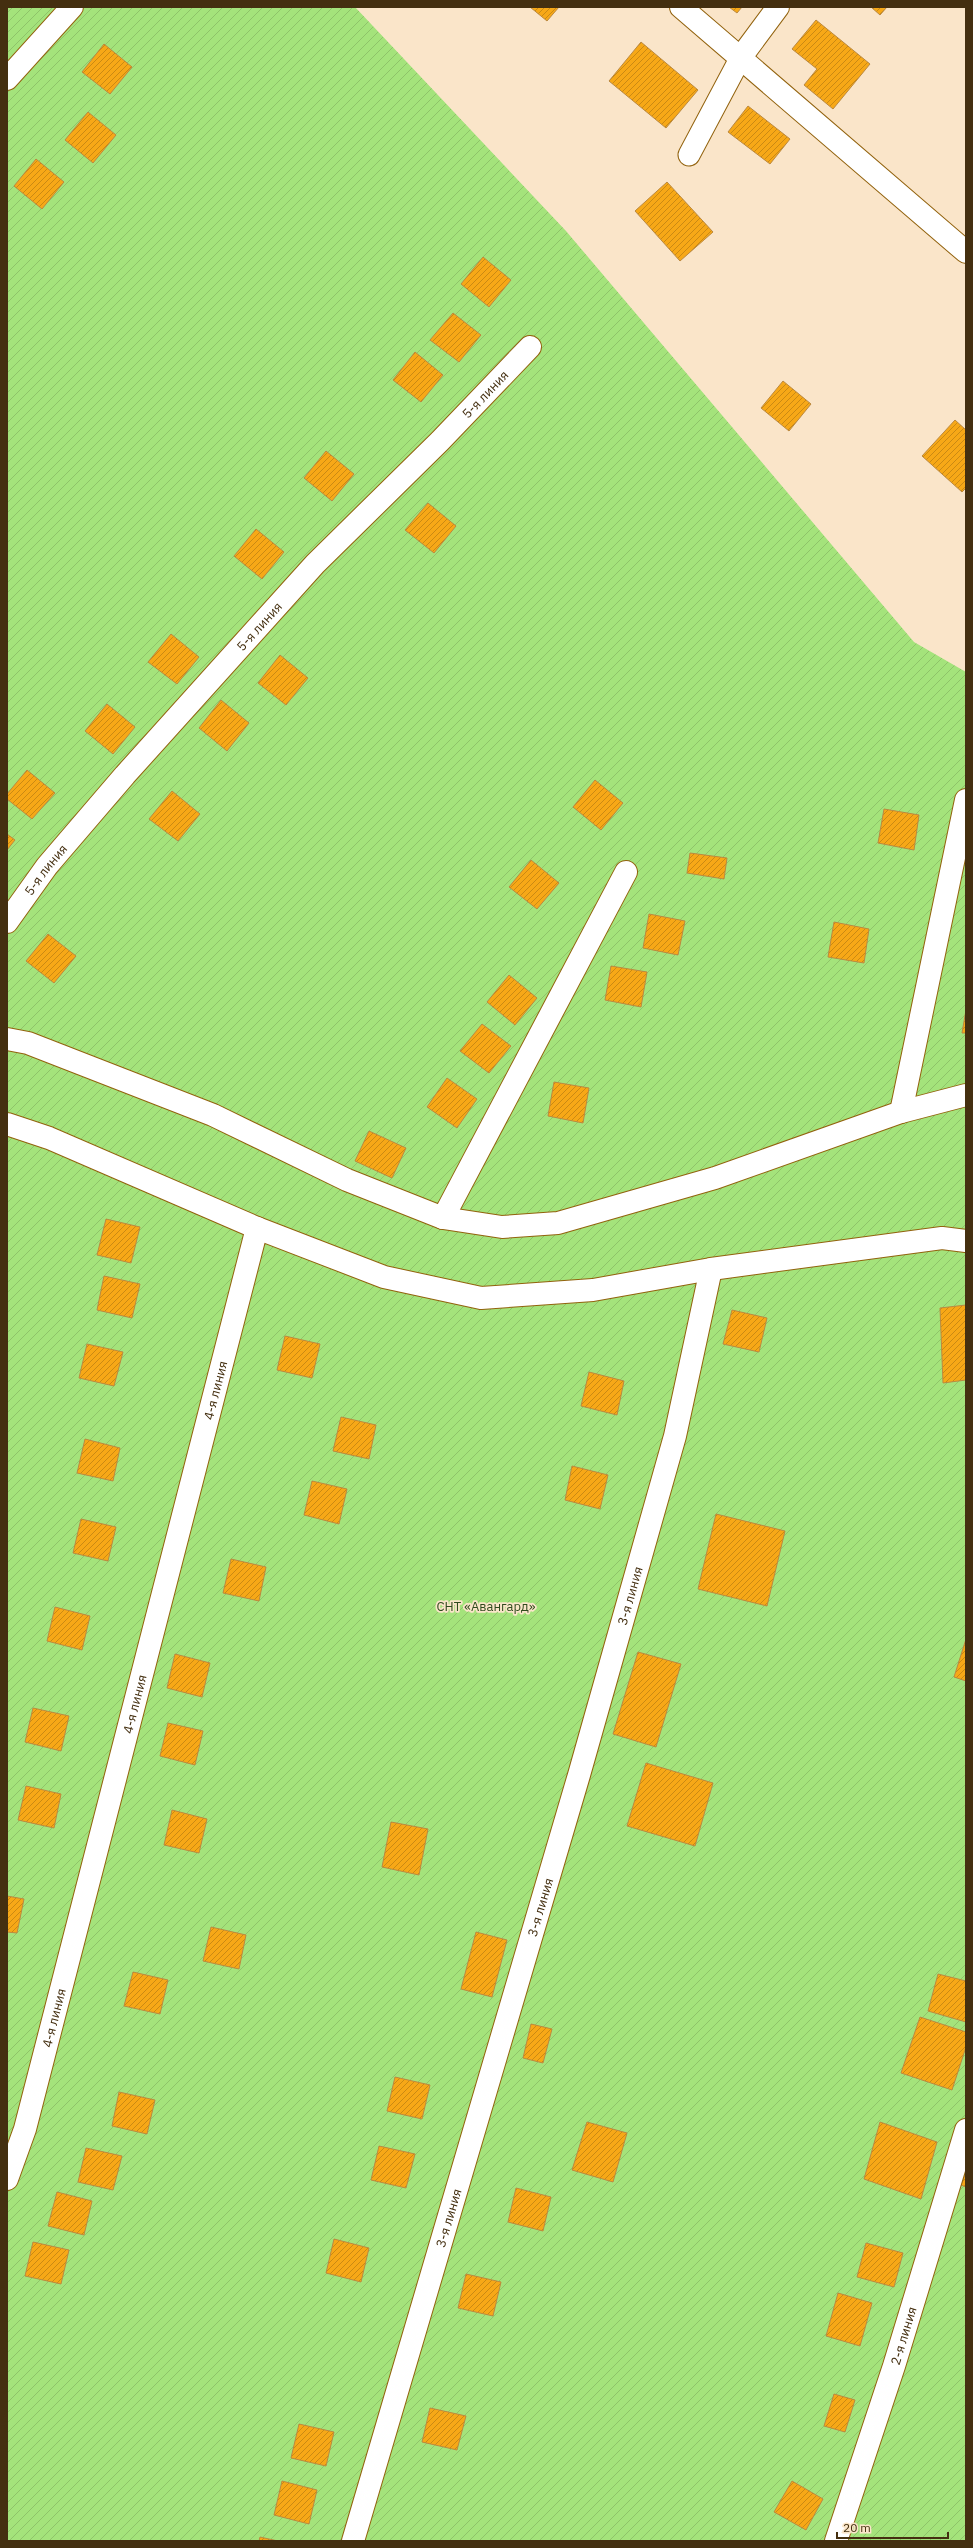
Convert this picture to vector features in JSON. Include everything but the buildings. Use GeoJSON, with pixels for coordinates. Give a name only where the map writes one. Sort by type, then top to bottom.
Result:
{"type":"FeatureCollection","features":[{"type":"Feature","properties":{"kind":"street"},"geometry":{"type":"LineString","coordinates":[[7,79],[72,7]]}},
{"type":"Feature","properties":{"kind":"street"},"geometry":{"type":"LineString","coordinates":[[681,7],[966,252]]}},
{"type":"Feature","properties":{"kind":"street"},"geometry":{"type":"LineString","coordinates":[[741,57],[778,7]]}},
{"type":"Feature","properties":{"kind":"street","name":"5-я линия"},"geometry":{"type":"LineString","coordinates":[[7,922],[47,866],[115,787],[315,564],[440,441],[530,347]]}},
{"type":"Feature","properties":{"kind":"street"},"geometry":{"type":"LineString","coordinates":[[901,1112],[966,800]]}},
{"type":"Feature","properties":{"kind":"street"},"geometry":{"type":"LineString","coordinates":[[443,1218],[626,872]]}},
{"type":"Feature","properties":{"kind":"street"},"geometry":{"type":"LineString","coordinates":[[7,1039],[28,1043],[213,1115],[347,1180],[443,1218],[502,1227],[558,1223],[715,1178],[901,1112],[966,1095]]}},
{"type":"Feature","properties":{"kind":"street"},"geometry":{"type":"LineString","coordinates":[[7,1124],[49,1138],[257,1228],[384,1277],[481,1298],[593,1290],[711,1269],[942,1238],[966,1241]]}},
{"type":"Feature","properties":{"kind":"street","name":"4-я линия"},"geometry":{"type":"LineString","coordinates":[[7,2179],[25,2130],[257,1228]]}},
{"type":"Feature","properties":{"kind":"street","name":"3-я линия"},"geometry":{"type":"LineString","coordinates":[[353,2541],[577,1782],[673,1444],[711,1269]]}},
{"type":"Feature","properties":{"kind":"street","name":"2-я линия"},"geometry":{"type":"LineString","coordinates":[[836,2541],[894,2366],[966,2130]]}},
{"type":"Feature","properties":{"kind":"lane"},"geometry":{"type":"LineString","coordinates":[[689,155],[741,57]]}},
{"type":"Feature","properties":{"kind":"green space","name":"СНТ «Авангард»"},"geometry":{"type":"Polygon","coordinates":[[[7,7],[355,7],[566,231],[914,642],[966,672],[966,2541],[7,2541],[7,7]]]}}]}
